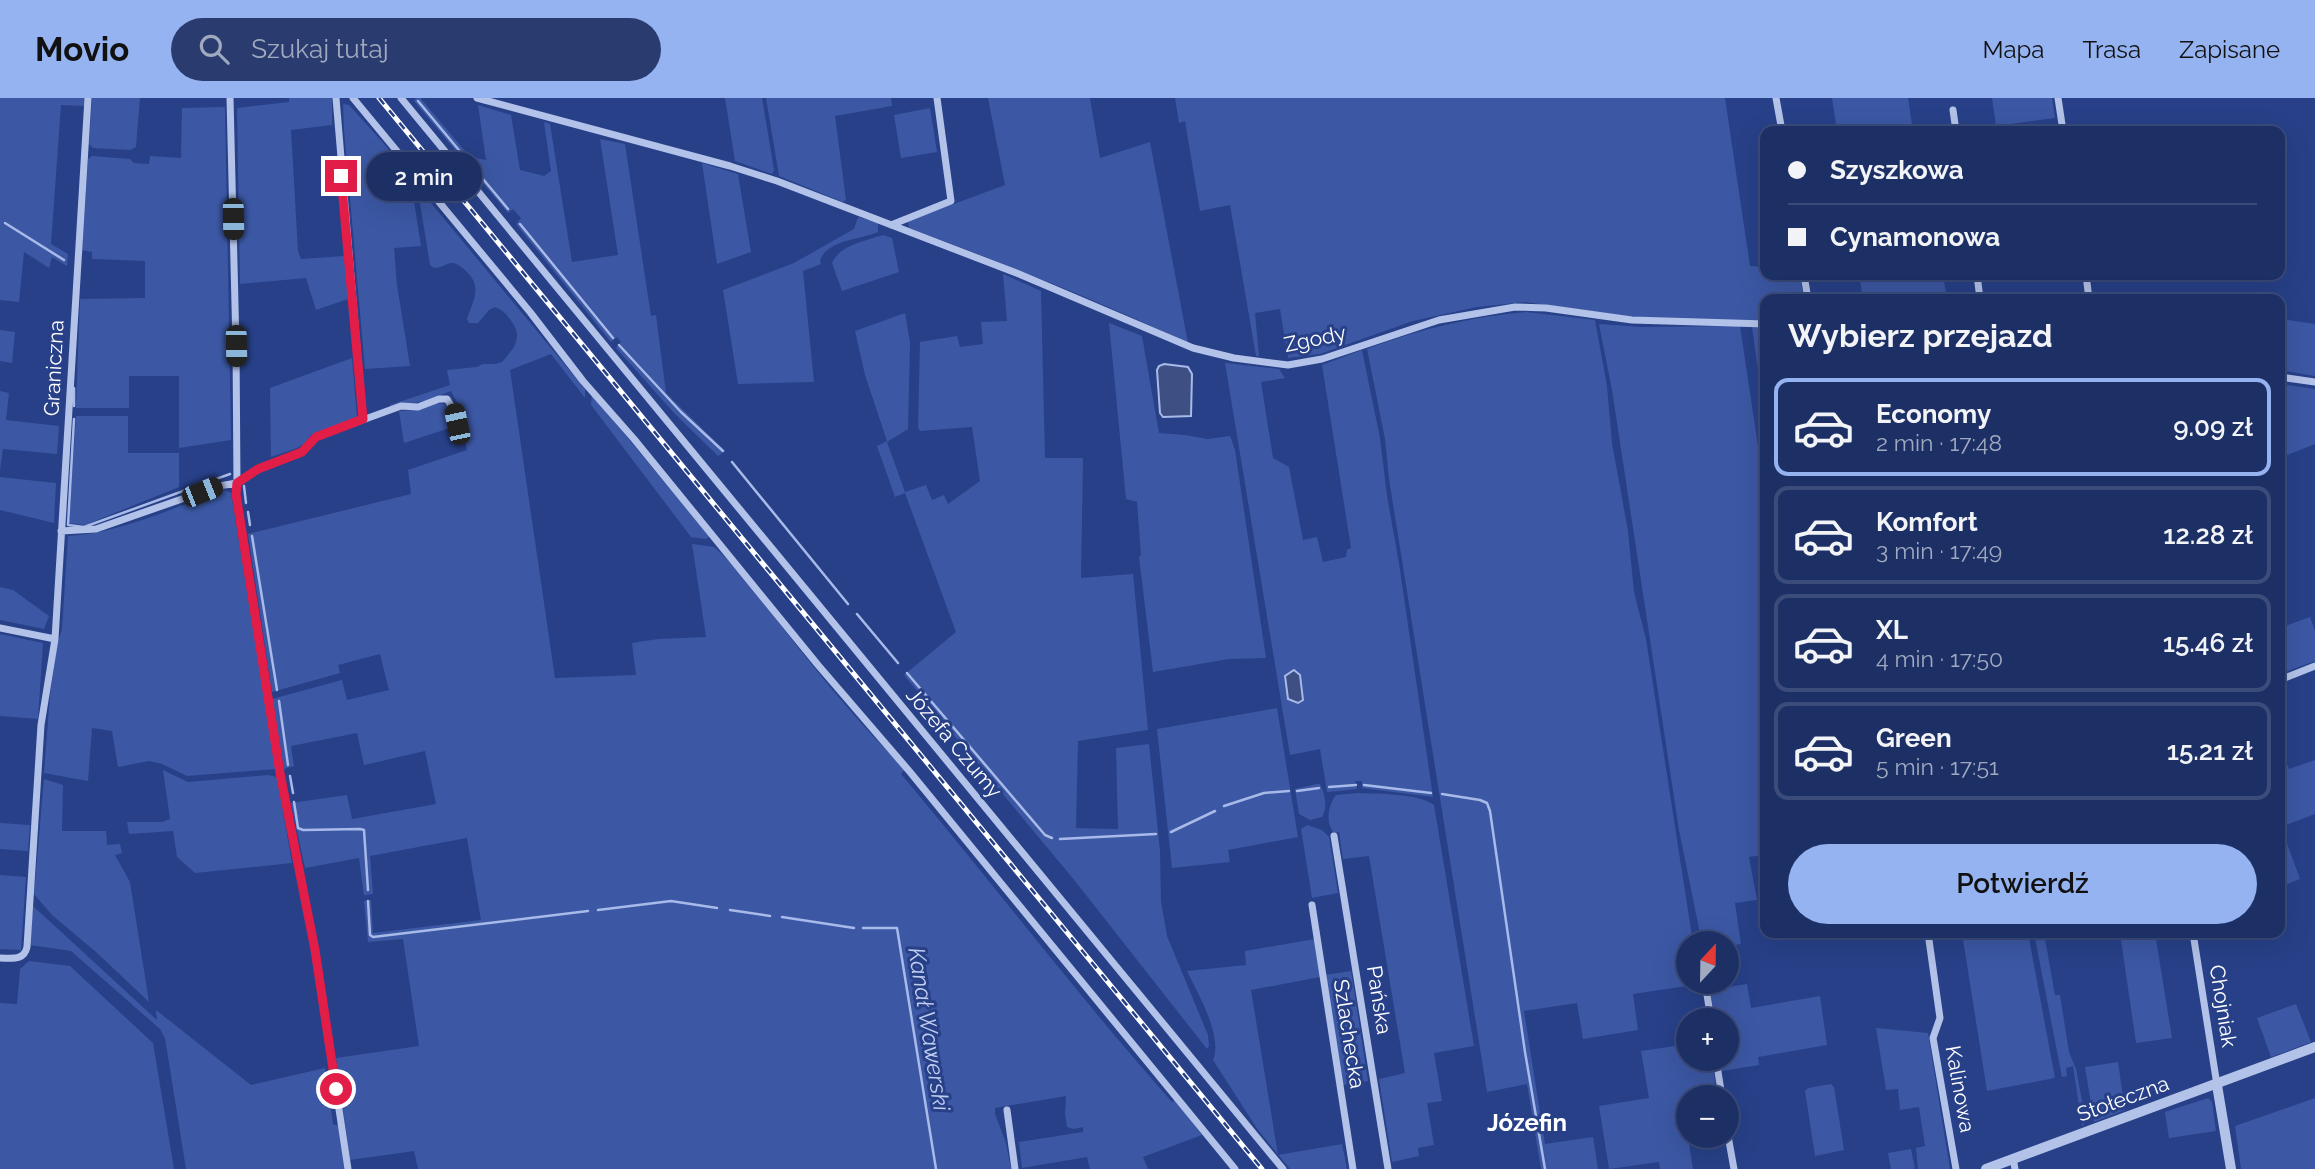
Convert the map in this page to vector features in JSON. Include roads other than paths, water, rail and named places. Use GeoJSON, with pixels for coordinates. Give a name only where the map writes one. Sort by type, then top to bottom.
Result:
{"type":"FeatureCollection","features":[{"type":"Feature","properties":{"kind":"street","name":"Graniczna"},"geometry":{"type":"LineString","coordinates":[[0,958],[21,957],[27,947],[41,725],[55,639],[88,98]]}},
{"type":"Feature","properties":{"kind":"street"},"geometry":{"type":"LineString","coordinates":[[230,98],[236,494],[280,773],[315,950],[348,1169]]}},
{"type":"Feature","properties":{"kind":"street"},"geometry":{"type":"LineString","coordinates":[[336,98],[363,419]]}},
{"type":"Feature","properties":{"kind":"street"},"geometry":{"type":"LineString","coordinates":[[353,98],[1235,1169]]}},
{"type":"Feature","properties":{"kind":"street","name":"Zgody"},"geometry":{"type":"LineString","coordinates":[[477,98],[777,181],[1019,274],[1193,348],[1215,354],[1288,365],[1322,359],[1439,320],[1515,307],[1546,308],[1632,320],[1760,324]]}},
{"type":"Feature","properties":{"kind":"street"},"geometry":{"type":"LineString","coordinates":[[890,225],[951,201],[937,98]]}},
{"type":"Feature","properties":{"kind":"street"},"geometry":{"type":"LineString","coordinates":[[1776,98],[1781,126]]}},
{"type":"Feature","properties":{"kind":"street"},"geometry":{"type":"LineString","coordinates":[[2058,98],[2062,126]]}},
{"type":"Feature","properties":{"kind":"street","name":"Józefa Czumy"},"geometry":{"type":"LineString","coordinates":[[403,99],[1283,1169]]}},
{"type":"Feature","properties":{"kind":"street"},"geometry":{"type":"LineString","coordinates":[[1953,110],[1955,126]]}},
{"type":"Feature","properties":{"kind":"street"},"geometry":{"type":"LineString","coordinates":[[2285,378],[2315,382]]}},
{"type":"Feature","properties":{"kind":"street"},"geometry":{"type":"LineString","coordinates":[[61,531],[96,529],[219,486],[237,483],[258,469],[302,452],[316,437],[401,406],[418,407],[442,398],[450,401],[460,439]]}},
{"type":"Feature","properties":{"kind":"street"},"geometry":{"type":"LineString","coordinates":[[0,628],[55,639]]}},
{"type":"Feature","properties":{"kind":"street"},"geometry":{"type":"LineString","coordinates":[[2285,678],[2315,666]]}},
{"type":"Feature","properties":{"kind":"street","name":"Pańska"},"geometry":{"type":"LineString","coordinates":[[1334,836],[1388,1169]]}},
{"type":"Feature","properties":{"kind":"street","name":"Szlachecka"},"geometry":{"type":"LineString","coordinates":[[1312,905],[1353,1169]]}},
{"type":"Feature","properties":{"kind":"street","name":"Kalinowa"},"geometry":{"type":"LineString","coordinates":[[1929,938],[1940,1018],[1934,1038],[1956,1169]]}},
{"type":"Feature","properties":{"kind":"street","name":"Chojniak"},"geometry":{"type":"LineString","coordinates":[[2194,938],[2217,1085]]}},
{"type":"Feature","properties":{"kind":"street","name":"Stołeczna"},"geometry":{"type":"LineString","coordinates":[[1986,1169],[2014,1164],[2315,1047]]}},
{"type":"Feature","properties":{"kind":"street"},"geometry":{"type":"LineString","coordinates":[[2217,1085],[2231,1169]]}},
{"type":"Feature","properties":{"kind":"street"},"geometry":{"type":"LineString","coordinates":[[1007,1110],[1016,1169]]}},
{"type":"Feature","properties":{"kind":"street"},"geometry":{"type":"LineString","coordinates":[[1730,1148],[1734,1169]]}},
{"type":"Feature","properties":{"kind":"waterway"},"geometry":{"type":"LineString","coordinates":[[418,101],[508,209]]}},
{"type":"Feature","properties":{"kind":"waterway","name":"Kanał Wawerski"},"geometry":{"type":"LineString","coordinates":[[5,223],[64,260]]}},
{"type":"Feature","properties":{"kind":"waterway"},"geometry":{"type":"LineString","coordinates":[[520,224],[613,338]]}},
{"type":"Feature","properties":{"kind":"waterway"},"geometry":{"type":"LineString","coordinates":[[619,345],[681,412],[723,451]]}},
{"type":"Feature","properties":{"kind":"waterway","name":"Kanał Wawerski"},"geometry":{"type":"LineString","coordinates":[[74,388],[74,406]]}},
{"type":"Feature","properties":{"kind":"waterway","name":"Kanał Wawerski"},"geometry":{"type":"LineString","coordinates":[[74,419],[68,525],[84,527],[230,474]]}},
{"type":"Feature","properties":{"kind":"waterway"},"geometry":{"type":"LineString","coordinates":[[732,462],[848,604]]}},
{"type":"Feature","properties":{"kind":"waterway","name":"Kanał Wawerski"},"geometry":{"type":"LineString","coordinates":[[244,486],[246,503]]}},
{"type":"Feature","properties":{"kind":"waterway","name":"Kanał Wawerski"},"geometry":{"type":"LineString","coordinates":[[248,512],[250,525]]}},
{"type":"Feature","properties":{"kind":"waterway","name":"Kanał Wawerski"},"geometry":{"type":"LineString","coordinates":[[252,536],[277,690]]}},
{"type":"Feature","properties":{"kind":"waterway"},"geometry":{"type":"LineString","coordinates":[[857,614],[898,663]]}},
{"type":"Feature","properties":{"kind":"waterway"},"geometry":{"type":"LineString","coordinates":[[907,673],[1045,835],[1052,838]]}},
{"type":"Feature","properties":{"kind":"waterway","name":"Kanał Wawerski"},"geometry":{"type":"LineString","coordinates":[[279,701],[288,765]]}},
{"type":"Feature","properties":{"kind":"waterway","name":"Kanał Wawerski"},"geometry":{"type":"LineString","coordinates":[[290,776],[293,793]]}},
{"type":"Feature","properties":{"kind":"waterway"},"geometry":{"type":"LineString","coordinates":[[1329,787],[1356,785]]}},
{"type":"Feature","properties":{"kind":"waterway"},"geometry":{"type":"LineString","coordinates":[[1364,785],[1431,793]]}},
{"type":"Feature","properties":{"kind":"waterway"},"geometry":{"type":"LineString","coordinates":[[1297,791],[1319,788]]}},
{"type":"Feature","properties":{"kind":"waterway"},"geometry":{"type":"LineString","coordinates":[[1224,806],[1264,793],[1289,791]]}},
{"type":"Feature","properties":{"kind":"waterway"},"geometry":{"type":"LineString","coordinates":[[1442,794],[1480,800],[1487,803],[1490,811],[1545,1169]]}},
{"type":"Feature","properties":{"kind":"waterway","name":"Kanał Wawerski"},"geometry":{"type":"LineString","coordinates":[[294,802],[298,828],[364,830],[368,890]]}},
{"type":"Feature","properties":{"kind":"waterway"},"geometry":{"type":"LineString","coordinates":[[1171,832],[1215,811]]}},
{"type":"Feature","properties":{"kind":"waterway"},"geometry":{"type":"LineString","coordinates":[[1060,839],[1156,834]]}},
{"type":"Feature","properties":{"kind":"waterway","name":"Kanał Wawerski"},"geometry":{"type":"LineString","coordinates":[[368,901],[370,935],[373,937],[588,911]]}},
{"type":"Feature","properties":{"kind":"waterway","name":"Kanał Wawerski"},"geometry":{"type":"LineString","coordinates":[[598,910],[671,901],[717,908]]}},
{"type":"Feature","properties":{"kind":"waterway","name":"Kanał Wawerski"},"geometry":{"type":"LineString","coordinates":[[730,910],[770,916]]}},
{"type":"Feature","properties":{"kind":"waterway","name":"Kanał Wawerski"},"geometry":{"type":"LineString","coordinates":[[782,917],[854,928]]}},
{"type":"Feature","properties":{"kind":"waterway","name":"Kanał Wawerski"},"geometry":{"type":"LineString","coordinates":[[863,928],[897,928],[936,1169]]}},
{"type":"Feature","properties":{"kind":"railway"},"geometry":{"type":"LineString","coordinates":[[379,98],[1262,1169]]}},
{"type":"Feature","properties":{"kind":"district","name":"Józefin"},"geometry":{"type":"Point","coordinates":[1527,1123]}}]}
